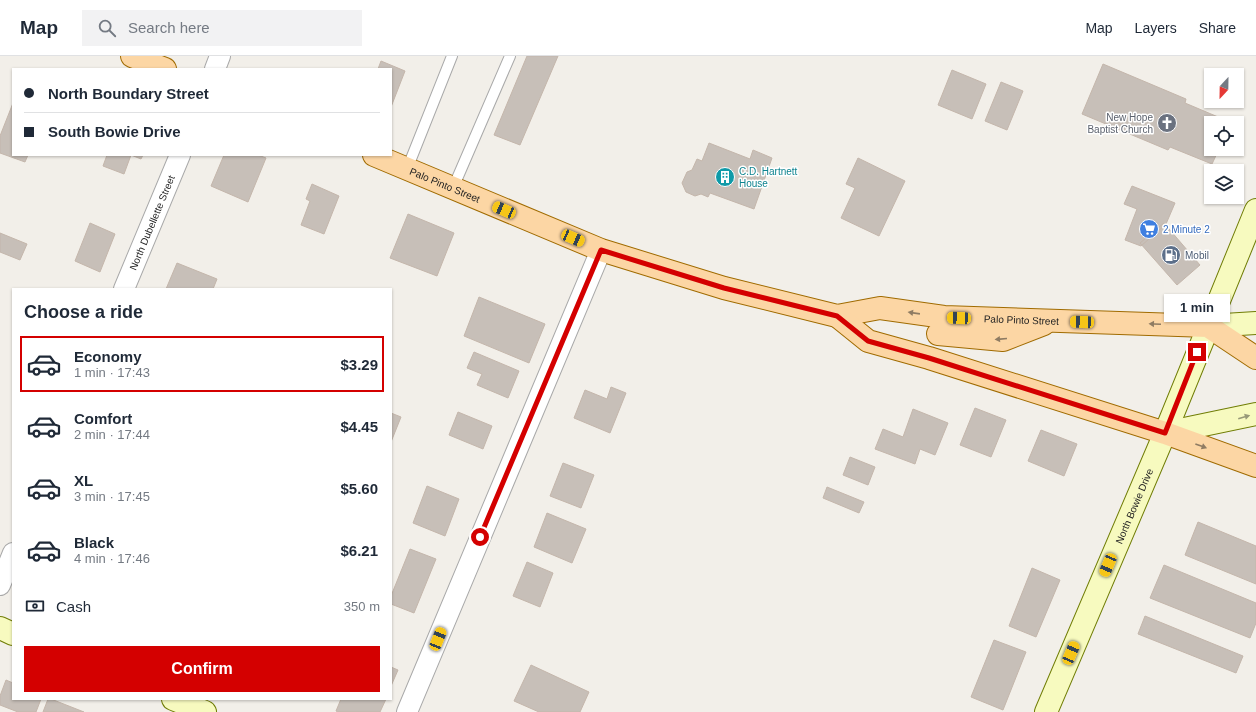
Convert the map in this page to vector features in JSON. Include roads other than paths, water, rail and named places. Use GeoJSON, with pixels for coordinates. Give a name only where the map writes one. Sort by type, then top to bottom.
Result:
{"type":"FeatureCollection","features":[{"type":"Feature","properties":{"kind":"main road"},"geometry":{"type":"LineString","coordinates":[[132,56],[162,68]]}},
{"type":"Feature","properties":{"kind":"main road","name":"Palo Pinto Street"},"geometry":{"type":"LineString","coordinates":[[376,156],[601,250],[724,288],[837,316],[880,308],[941,326],[1051,321],[1208,326]]}},
{"type":"Feature","properties":{"kind":"main road","name":"Palo Pinto Street"},"geometry":{"type":"LineString","coordinates":[[837,316],[868,341],[929,358],[1165,433],[1256,466]]}},
{"type":"Feature","properties":{"kind":"main road"},"geometry":{"type":"LineString","coordinates":[[929,358],[941,326]]}},
{"type":"Feature","properties":{"kind":"main road"},"geometry":{"type":"LineString","coordinates":[[1208,326],[1256,358]]}},
{"type":"Feature","properties":{"kind":"street"},"geometry":{"type":"LineString","coordinates":[[215,68],[220,56]]}},
{"type":"Feature","properties":{"kind":"street","name":"North Dubellette Street"},"geometry":{"type":"LineString","coordinates":[[124,288],[180,156]]}},
{"type":"Feature","properties":{"kind":"street","name":"North Bowie Drive"},"geometry":{"type":"LineString","coordinates":[[1046,712],[1165,433],[1256,212]]}},
{"type":"Feature","properties":{"kind":"street"},"geometry":{"type":"LineString","coordinates":[[407,712],[601,250]]}},
{"type":"Feature","properties":{"kind":"street"},"geometry":{"type":"LineString","coordinates":[[1208,326],[1256,323]]}},
{"type":"Feature","properties":{"kind":"street"},"geometry":{"type":"LineString","coordinates":[[1165,433],[1256,414]]}},
{"type":"Feature","properties":{"kind":"street"},"geometry":{"type":"LineString","coordinates":[[0,585],[12,555]]}},
{"type":"Feature","properties":{"kind":"street"},"geometry":{"type":"LineString","coordinates":[[0,628],[12,634]]}},
{"type":"Feature","properties":{"kind":"street"},"geometry":{"type":"LineString","coordinates":[[175,700],[205,712]]}},
{"type":"Feature","properties":{"kind":"lane"},"geometry":{"type":"LineString","coordinates":[[407,169],[452,56]]}},
{"type":"Feature","properties":{"kind":"lane"},"geometry":{"type":"LineString","coordinates":[[453,188],[510,56]]}},
{"type":"Feature","properties":{"kind":"place","name":"New Hope Baptist Church"},"geometry":{"type":"Point","coordinates":[1167,123]}},
{"type":"Feature","properties":{"kind":"place","name":"C.D. Hartnett House"},"geometry":{"type":"Point","coordinates":[725,177]}},
{"type":"Feature","properties":{"kind":"place","name":"2 Minute 2"},"geometry":{"type":"Point","coordinates":[1149,229]}},
{"type":"Feature","properties":{"kind":"place","name":"Mobil"},"geometry":{"type":"Point","coordinates":[1171,255]}}]}
